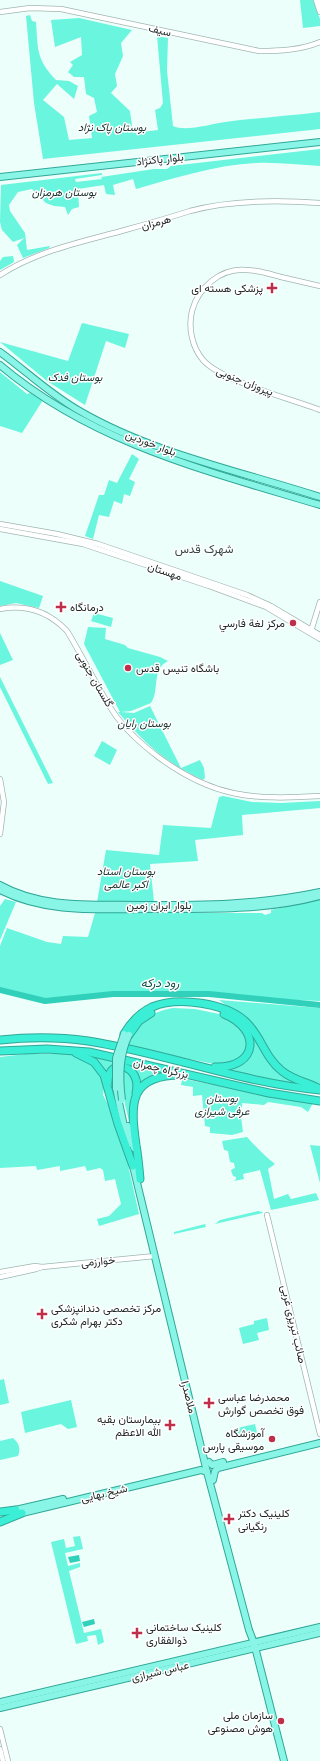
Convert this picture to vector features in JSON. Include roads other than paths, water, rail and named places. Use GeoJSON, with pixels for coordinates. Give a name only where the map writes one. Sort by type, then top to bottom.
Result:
{"type":"FeatureCollection","features":[{"type":"Feature","properties":{"kind":"highway"},"geometry":{"type":"LineString","coordinates":[[126,1034],[136,1018],[154,1007],[187,1002],[214,1006],[236,1014],[247,1022],[268,1056],[283,1072],[320,1090]]}},
{"type":"Feature","properties":{"kind":"highway"},"geometry":{"type":"LineString","coordinates":[[126,1034],[147,1015],[170,1007],[190,1007],[209,1010],[229,1016],[240,1023],[247,1032],[249,1038],[249,1047],[245,1057],[239,1063],[231,1066],[204,1067]]}},
{"type":"Feature","properties":{"kind":"highway","name":"بزرگراه چمران"},"geometry":{"type":"LineString","coordinates":[[0,1040],[43,1038],[88,1041],[296,1087],[320,1090]]}},
{"type":"Feature","properties":{"kind":"highway","name":"بزرگراه چمران"},"geometry":{"type":"LineString","coordinates":[[0,1051],[36,1049],[69,1050],[112,1057],[289,1097],[320,1101]]}},
{"type":"Feature","properties":{"kind":"highway"},"geometry":{"type":"LineString","coordinates":[[69,1050],[94,1062],[101,1070],[108,1087],[118,1124],[133,1166]]}},
{"type":"Feature","properties":{"kind":"highway"},"geometry":{"type":"LineString","coordinates":[[108,1087],[110,1071],[117,1067],[127,1068],[136,1076],[138,1084],[132,1107],[132,1118],[140,1179]]}},
{"type":"Feature","properties":{"kind":"highway"},"geometry":{"type":"LineString","coordinates":[[136,1095],[145,1084],[156,1078],[166,1075],[195,1075]]}},
{"type":"Feature","properties":{"kind":"highway"},"geometry":{"type":"LineString","coordinates":[[0,1513],[19,1511]]}},
{"type":"Feature","properties":{"kind":"highway"},"geometry":{"type":"LineString","coordinates":[[0,1522],[19,1511]]}},
{"type":"Feature","properties":{"kind":"main road","name":"بلوار پاکنژاد"},"geometry":{"type":"LineString","coordinates":[[0,177],[320,142]]}},
{"type":"Feature","properties":{"kind":"main road","name":"بلوار خوردین"},"geometry":{"type":"LineString","coordinates":[[0,352],[60,399],[110,427],[156,446],[320,497]]}},
{"type":"Feature","properties":{"kind":"main road","name":"بلوار خوردین"},"geometry":{"type":"LineString","coordinates":[[0,364],[10,374],[74,417],[120,439],[154,453],[320,504]]}},
{"type":"Feature","properties":{"kind":"main road"},"geometry":{"type":"LineString","coordinates":[[10,374],[17,371],[17,364]]}},
{"type":"Feature","properties":{"kind":"main road","name":"بلوار ایران زمین"},"geometry":{"type":"LineString","coordinates":[[0,885],[23,895],[48,901],[80,904],[223,905],[273,901],[320,894]]}},
{"type":"Feature","properties":{"kind":"main road","name":"بلوار ایران زمین"},"geometry":{"type":"LineString","coordinates":[[0,890],[22,899],[47,905],[80,908],[224,909],[274,905],[320,894]]}},
{"type":"Feature","properties":{"kind":"main road"},"geometry":{"type":"LineString","coordinates":[[126,1034],[116,1058],[116,1088],[132,1150]]}},
{"type":"Feature","properties":{"kind":"main road"},"geometry":{"type":"LineString","coordinates":[[126,1034],[121,1059],[120,1079],[122,1100],[132,1150]]}},
{"type":"Feature","properties":{"kind":"main road","name":"ملاصدرا"},"geometry":{"type":"LineString","coordinates":[[132,1150],[133,1166],[155,1256],[249,1630],[255,1646],[284,1761]]}},
{"type":"Feature","properties":{"kind":"main road","name":"ملاصدرا"},"geometry":{"type":"LineString","coordinates":[[132,1150],[208,1467],[213,1480],[255,1635],[255,1646]]}},
{"type":"Feature","properties":{"kind":"main road","name":"شیخ بهایی"},"geometry":{"type":"LineString","coordinates":[[0,1518],[19,1511],[208,1467],[218,1468],[247,1458],[320,1439]]}},
{"type":"Feature","properties":{"kind":"main road","name":"شیخ بهایی"},"geometry":{"type":"LineString","coordinates":[[247,1458],[320,1443]]}},
{"type":"Feature","properties":{"kind":"main road"},"geometry":{"type":"LineString","coordinates":[[208,1467],[213,1480]]}},
{"type":"Feature","properties":{"kind":"main road","name":"عباس شیرازی"},"geometry":{"type":"LineString","coordinates":[[255,1646],[320,1627]]}},
{"type":"Feature","properties":{"kind":"main road"},"geometry":{"type":"LineString","coordinates":[[245,1647],[249,1630]]}},
{"type":"Feature","properties":{"kind":"main road","name":"عباس شیرازی"},"geometry":{"type":"LineString","coordinates":[[0,1708],[82,1686],[245,1647],[320,1633]]}},
{"type":"Feature","properties":{"kind":"main road","name":"عباس شیرازی"},"geometry":{"type":"LineString","coordinates":[[197,1659],[245,1647]]}},
{"type":"Feature","properties":{"kind":"main road","name":"عباس شیرازی"},"geometry":{"type":"LineString","coordinates":[[0,1702],[82,1686]]}},
{"type":"Feature","properties":{"kind":"street"},"geometry":{"type":"LineString","coordinates":[[316,0],[320,12]]}},
{"type":"Feature","properties":{"kind":"street","name":"سیف"},"geometry":{"type":"LineString","coordinates":[[0,12],[30,8],[61,9],[259,51],[278,51],[320,42]]}},
{"type":"Feature","properties":{"kind":"street","name":"هرمزان"},"geometry":{"type":"LineString","coordinates":[[0,275],[20,262],[54,249],[190,211],[246,203],[277,201],[320,203]]}},
{"type":"Feature","properties":{"kind":"street","name":"پیروزان جنوبی"},"geometry":{"type":"LineString","coordinates":[[320,286],[246,270],[226,273],[212,280],[202,290],[193,308],[190,326],[192,340],[197,350],[203,360],[212,368],[229,377],[320,410]]}},
{"type":"Feature","properties":{"kind":"street"},"geometry":{"type":"LineString","coordinates":[[0,524],[7,528]]}},
{"type":"Feature","properties":{"kind":"street","name":"مهستان"},"geometry":{"type":"LineString","coordinates":[[0,529],[7,528],[60,537],[110,550],[271,606],[312,632]]}},
{"type":"Feature","properties":{"kind":"street"},"geometry":{"type":"LineString","coordinates":[[312,632],[320,602]]}},
{"type":"Feature","properties":{"kind":"street","name":"گلستان جنوبی"},"geometry":{"type":"LineString","coordinates":[[0,609],[13,607],[32,609],[59,623],[74,643],[112,710],[122,723],[138,742],[176,770],[197,781],[242,796],[272,798],[320,796]]}},
{"type":"Feature","properties":{"kind":"street"},"geometry":{"type":"LineString","coordinates":[[312,632],[320,612]]}},
{"type":"Feature","properties":{"kind":"street"},"geometry":{"type":"LineString","coordinates":[[312,632],[320,634]]}},
{"type":"Feature","properties":{"kind":"street"},"geometry":{"type":"LineString","coordinates":[[312,632],[320,639]]}},
{"type":"Feature","properties":{"kind":"street"},"geometry":{"type":"LineString","coordinates":[[0,779],[4,802],[0,834]]}},
{"type":"Feature","properties":{"kind":"street","name":"صائب تبریزی غربی"},"geometry":{"type":"LineString","coordinates":[[267,1215],[320,1434]]}},
{"type":"Feature","properties":{"kind":"street","name":"خوارزمی"},"geometry":{"type":"LineString","coordinates":[[0,1272],[35,1266],[42,1267],[155,1256]]}},
{"type":"Feature","properties":{"kind":"street","name":"خوارزمی"},"geometry":{"type":"LineString","coordinates":[[0,1277],[36,1270],[42,1267]]}},
{"type":"Feature","properties":{"kind":"street"},"geometry":{"type":"LineString","coordinates":[[0,1729],[8,1761]]}},
{"type":"Feature","properties":{"kind":"street"},"geometry":{"type":"LineString","coordinates":[[0,1748],[3,1761]]}},
{"type":"Feature","properties":{"kind":"waterway","name":"رود درکه"},"geometry":{"type":"LineString","coordinates":[[0,990],[45,1001],[113,994],[209,994],[320,1005]]}},
{"type":"Feature","properties":{"kind":"place","name":"پزشکی هسته ای"},"geometry":{"type":"Point","coordinates":[272,288]}},
{"type":"Feature","properties":{"kind":"place","name":"درمانگاه"},"geometry":{"type":"Point","coordinates":[61,607]}},
{"type":"Feature","properties":{"kind":"place","name":"مركز لغة فارسي"},"geometry":{"type":"Point","coordinates":[293,623]}},
{"type":"Feature","properties":{"kind":"place","name":"باشگاه تنیس قدس"},"geometry":{"type":"Point","coordinates":[128,668]}},
{"type":"Feature","properties":{"kind":"place","name":"مرکز تخصصی دندانپزشکی دکتر بهرام شکری"},"geometry":{"type":"Point","coordinates":[42,1314]}},
{"type":"Feature","properties":{"kind":"place","name":"محمدرضا عباسی فوق تخصص گوارش"},"geometry":{"type":"Point","coordinates":[209,1403]}},
{"type":"Feature","properties":{"kind":"place","name":"بیمارستان بقیه الله الاعظم"},"geometry":{"type":"Point","coordinates":[170,1425]}},
{"type":"Feature","properties":{"kind":"place","name":"آموزشگاه موسیقی پارس"},"geometry":{"type":"Point","coordinates":[272,1439]}},
{"type":"Feature","properties":{"kind":"place","name":"کلینیک دکتر رنگیانی"},"geometry":{"type":"Point","coordinates":[229,1519]}},
{"type":"Feature","properties":{"kind":"place","name":"کلینیک ساختمانی ذوالفقاری"},"geometry":{"type":"Point","coordinates":[137,1633]}},
{"type":"Feature","properties":{"kind":"place","name":"سازمان ملی هوش مصنوعی"},"geometry":{"type":"Point","coordinates":[281,1721]}},
{"type":"Feature","properties":{"kind":"district","name":"شهرک قدس"},"geometry":{"type":"Point","coordinates":[204,549]}},
{"type":"Feature","properties":{"kind":"park label","name":"بوستان پاک نژاد"},"geometry":{"type":"Point","coordinates":[112,127]}},
{"type":"Feature","properties":{"kind":"park label","name":"بوستان هرمزان"},"geometry":{"type":"Point","coordinates":[64,192]}},
{"type":"Feature","properties":{"kind":"park label","name":"بوستان فدک"},"geometry":{"type":"Point","coordinates":[75,377]}},
{"type":"Feature","properties":{"kind":"park label","name":"بوستان رایان"},"geometry":{"type":"Point","coordinates":[144,723]}},
{"type":"Feature","properties":{"kind":"park label","name":"بوستان استاد اکبر عالمی"},"geometry":{"type":"Point","coordinates":[126,877]}},
{"type":"Feature","properties":{"kind":"park label","name":"بوستان عرفی شیرازی"},"geometry":{"type":"Point","coordinates":[222,1104]}}]}
